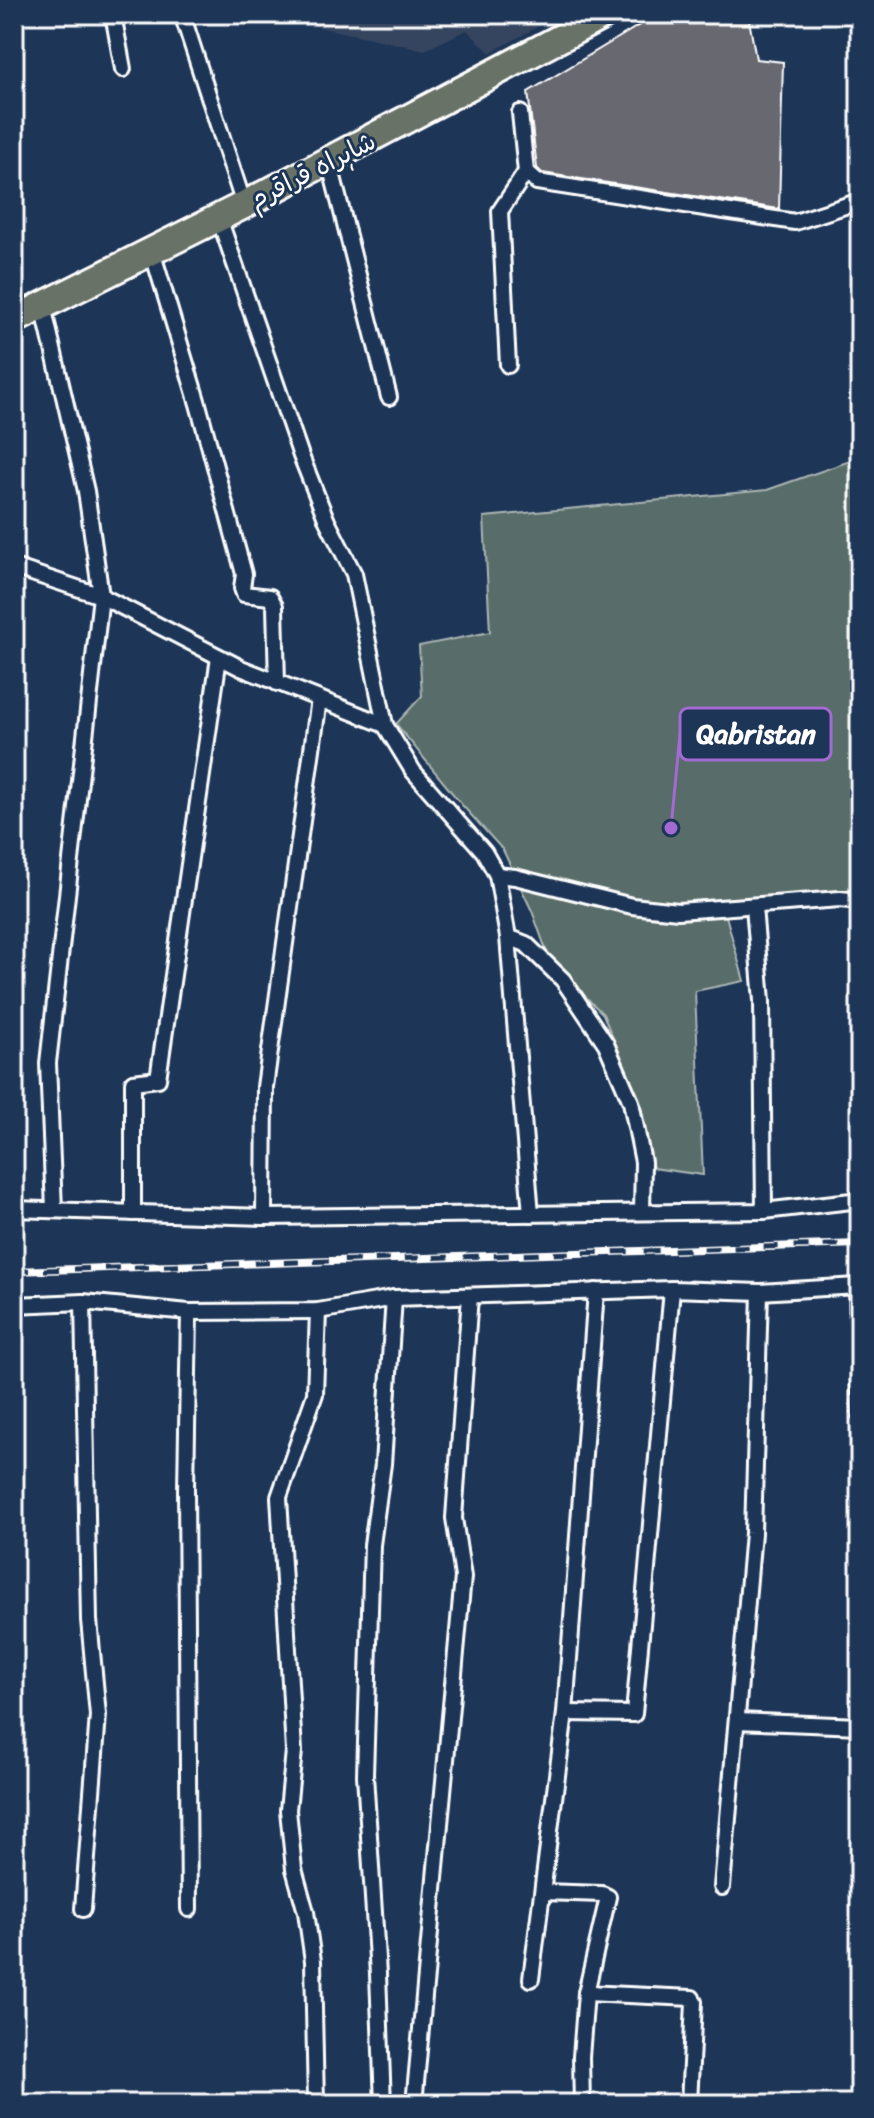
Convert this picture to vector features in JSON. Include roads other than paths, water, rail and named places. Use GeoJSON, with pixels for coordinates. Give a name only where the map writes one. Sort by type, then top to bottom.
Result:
{"type":"FeatureCollection","features":[{"type":"Feature","properties":{"kind":"highway","name":"شاہراہ قراقرم"},"geometry":{"type":"LineString","coordinates":[[14,320],[219,218],[606,14]]}},
{"type":"Feature","properties":{"kind":"street"},"geometry":{"type":"LineString","coordinates":[[113,14],[123,69]]}},
{"type":"Feature","properties":{"kind":"street"},"geometry":{"type":"LineString","coordinates":[[182,14],[244,205]]}},
{"type":"Feature","properties":{"kind":"street"},"geometry":{"type":"LineString","coordinates":[[508,365],[500,211],[526,172],[520,113]]}},
{"type":"Feature","properties":{"kind":"street"},"geometry":{"type":"LineString","coordinates":[[329,161],[389,397]]}},
{"type":"Feature","properties":{"kind":"street"},"geometry":{"type":"LineString","coordinates":[[526,172],[537,182],[785,222],[795,222],[860,201]]}},
{"type":"Feature","properties":{"kind":"street"},"geometry":{"type":"LineString","coordinates":[[219,218],[301,456],[327,521],[354,574],[385,725],[413,771],[484,852],[497,875],[508,937],[531,1214]]}},
{"type":"Feature","properties":{"kind":"street"},"geometry":{"type":"LineString","coordinates":[[152,251],[244,574],[244,594],[270,597],[275,606],[277,683]]}},
{"type":"Feature","properties":{"kind":"street"},"geometry":{"type":"LineString","coordinates":[[43,306],[86,491],[101,596],[48,1063],[54,1210]]}},
{"type":"Feature","properties":{"kind":"street"},"geometry":{"type":"LineString","coordinates":[[14,567],[101,596],[219,657],[385,725]]}},
{"type":"Feature","properties":{"kind":"street"},"geometry":{"type":"LineString","coordinates":[[133,1213],[133,1082],[158,1079],[219,657]]}},
{"type":"Feature","properties":{"kind":"street"},"geometry":{"type":"LineString","coordinates":[[264,1217],[265,1087],[319,699]]}},
{"type":"Feature","properties":{"kind":"street"},"geometry":{"type":"LineString","coordinates":[[497,875],[632,906],[678,911],[840,899],[860,901]]}},
{"type":"Feature","properties":{"kind":"street"},"geometry":{"type":"LineString","coordinates":[[754,907],[762,1001],[764,1211]]}},
{"type":"Feature","properties":{"kind":"street"},"geometry":{"type":"LineString","coordinates":[[508,937],[526,944],[563,980],[606,1044],[631,1102],[643,1162],[642,1211]]}},
{"type":"Feature","properties":{"kind":"street"},"geometry":{"type":"LineString","coordinates":[[14,1209],[264,1217],[531,1214],[764,1211],[860,1199]]}},
{"type":"Feature","properties":{"kind":"street"},"geometry":{"type":"LineString","coordinates":[[14,1305],[83,1302],[189,1312],[318,1311],[394,1298],[672,1289],[760,1292],[858,1286],[860,1414]]}},
{"type":"Feature","properties":{"kind":"street"},"geometry":{"type":"LineString","coordinates":[[565,1713],[634,1714],[672,1289]]}},
{"type":"Feature","properties":{"kind":"street"},"geometry":{"type":"LineString","coordinates":[[531,1979],[565,1713],[596,1291]]}},
{"type":"Feature","properties":{"kind":"street"},"geometry":{"type":"LineString","coordinates":[[722,1887],[753,1533],[760,1292]]}},
{"type":"Feature","properties":{"kind":"street"},"geometry":{"type":"LineString","coordinates":[[414,2104],[463,1577],[454,1518],[470,1296]]}},
{"type":"Feature","properties":{"kind":"street"},"geometry":{"type":"LineString","coordinates":[[383,2104],[365,1775],[372,1545],[383,1464],[394,1298]]}},
{"type":"Feature","properties":{"kind":"street"},"geometry":{"type":"LineString","coordinates":[[83,1302],[89,1620],[98,1715],[83,1909]]}},
{"type":"Feature","properties":{"kind":"street"},"geometry":{"type":"LineString","coordinates":[[316,2104],[313,1961],[306,1912],[294,1869],[288,1810],[294,1751],[279,1497],[315,1394],[318,1311]]}},
{"type":"Feature","properties":{"kind":"street"},"geometry":{"type":"LineString","coordinates":[[189,1312],[185,1534],[189,1909]]}},
{"type":"Feature","properties":{"kind":"street"},"geometry":{"type":"LineString","coordinates":[[737,1721],[860,1726]]}},
{"type":"Feature","properties":{"kind":"street"},"geometry":{"type":"LineString","coordinates":[[543,1892],[602,1894],[608,1897],[586,1993],[581,2057],[582,2104]]}},
{"type":"Feature","properties":{"kind":"street"},"geometry":{"type":"LineString","coordinates":[[586,1993],[692,1998],[689,2104]]}},
{"type":"Feature","properties":{"kind":"railway"},"geometry":{"type":"LineString","coordinates":[[14,1271],[860,1244]]}},
{"type":"Feature","properties":{"kind":"place","name":"Qabristan"},"geometry":{"type":"Point","coordinates":[671,828]}}]}
